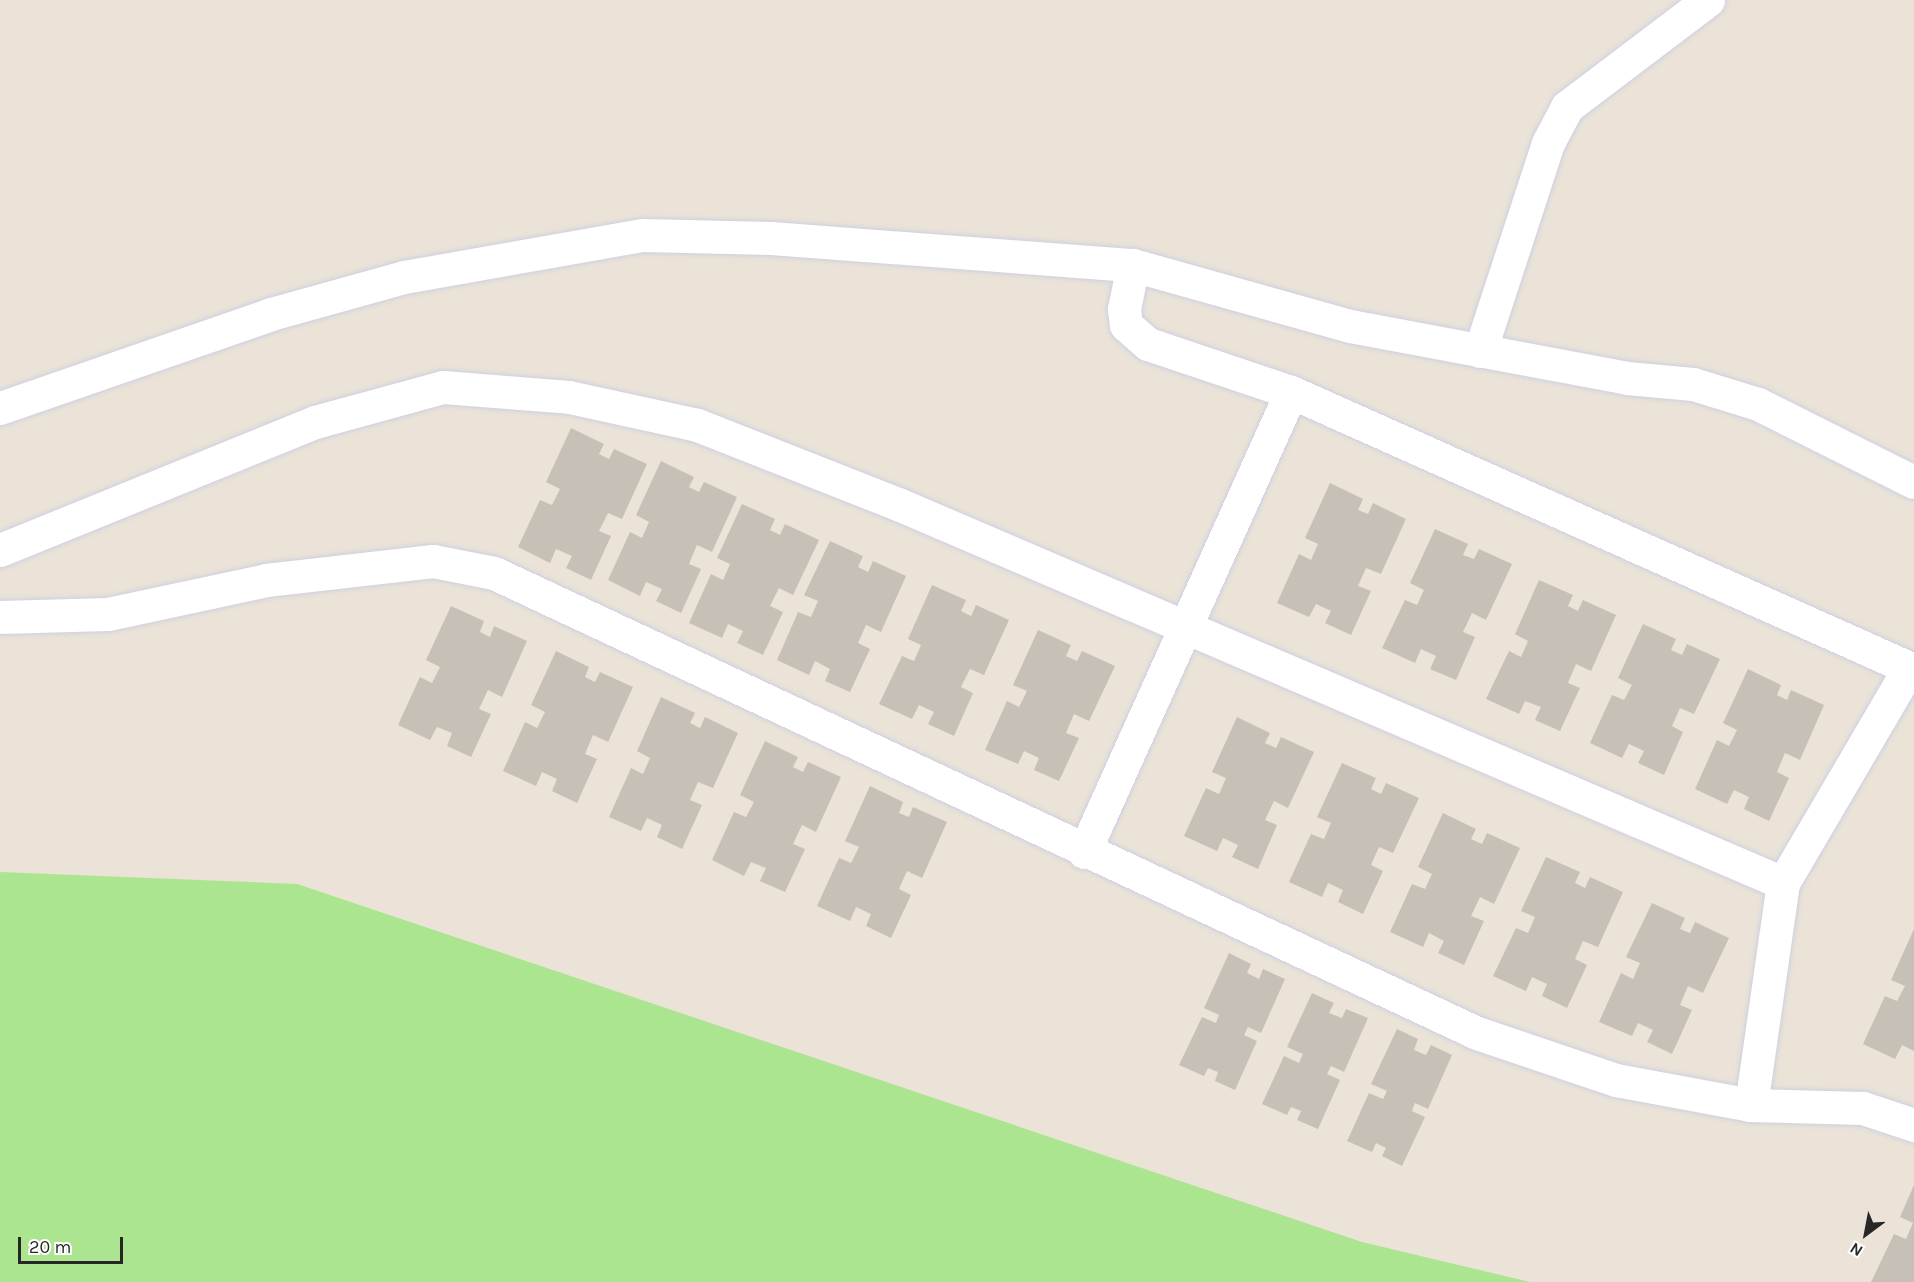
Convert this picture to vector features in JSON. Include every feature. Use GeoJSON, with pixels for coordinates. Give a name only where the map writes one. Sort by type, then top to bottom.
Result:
{"type":"FeatureCollection","features":[{"type":"Feature","properties":{"kind":"street"},"geometry":{"type":"LineString","coordinates":[[1480,351],[1548,143],[1567,107],[1708,0]]}},
{"type":"Feature","properties":{"kind":"street"},"geometry":{"type":"LineString","coordinates":[[0,408],[271,314],[404,277],[643,235],[771,238],[1133,265],[1350,326],[1480,351],[1693,384],[1758,404],[1914,482]]}},
{"type":"Feature","properties":{"kind":"street"},"geometry":{"type":"LineString","coordinates":[[1133,265],[1124,309],[1134,334],[1291,392],[1912,669],[1783,883],[1751,1105]]}},
{"type":"Feature","properties":{"kind":"street"},"geometry":{"type":"LineString","coordinates":[[0,550],[315,422],[442,387],[569,397],[697,425],[1184,627],[1783,883]]}},
{"type":"Feature","properties":{"kind":"street"},"geometry":{"type":"LineString","coordinates":[[1084,852],[1291,392]]}},
{"type":"Feature","properties":{"kind":"street"},"geometry":{"type":"LineString","coordinates":[[0,617],[108,614],[266,580],[433,561],[484,571],[1477,1033],[1616,1080],[1751,1105],[1863,1108],[1914,1125]]}},
{"type":"Feature","properties":{"kind":"green space"},"geometry":{"type":"Polygon","coordinates":[[[0,872],[297,884],[1362,1242],[1530,1282],[0,1282],[0,872]]]}},
{"type":"Feature","properties":{"kind":"building"},"geometry":{"type":"Polygon","coordinates":[[[571,428],[604,444],[599,454],[609,459],[614,449],[647,464],[622,519],[608,513],[599,531],[611,536],[591,580],[566,568],[572,556],[556,549],[550,563],[518,547],[540,500],[552,505],[560,489],[546,482],[571,428]]]}},
{"type":"Feature","properties":{"kind":"building"},"geometry":{"type":"Polygon","coordinates":[[[661,461],[694,477],[689,487],[699,492],[704,482],[737,497],[712,552],[697,545],[689,564],[701,569],[681,613],[656,601],[662,589],[646,582],[640,596],[608,580],[630,532],[642,538],[649,522],[636,515],[661,461]]]}},
{"type":"Feature","properties":{"kind":"building"},"geometry":{"type":"Polygon","coordinates":[[[1330,483],[1363,499],[1358,510],[1368,514],[1373,503],[1406,519],[1381,574],[1366,568],[1358,586],[1371,591],[1351,635],[1325,623],[1331,611],[1316,604],[1309,617],[1277,603],[1299,554],[1311,560],[1318,544],[1305,538],[1330,483]]]}},
{"type":"Feature","properties":{"kind":"building"},"geometry":{"type":"Polygon","coordinates":[[[742,504],[775,519],[770,530],[780,535],[785,524],[819,540],[793,595],[779,588],[770,606],[783,612],[763,655],[737,643],[743,631],[728,624],[722,638],[689,623],[711,574],[723,580],[730,564],[717,558],[742,504]]]}},
{"type":"Feature","properties":{"kind":"building"},"geometry":{"type":"Polygon","coordinates":[[[1435,529],[1468,544],[1463,555],[1474,559],[1479,549],[1512,564],[1486,620],[1472,613],[1463,632],[1475,637],[1456,680],[1430,669],[1436,656],[1421,649],[1415,663],[1382,648],[1405,600],[1417,605],[1424,590],[1410,583],[1435,529]]]}},
{"type":"Feature","properties":{"kind":"building"},"geometry":{"type":"Polygon","coordinates":[[[830,541],[863,556],[858,567],[868,572],[873,561],[906,576],[881,632],[866,625],[858,643],[870,649],[850,692],[825,681],[830,669],[815,661],[809,675],[777,660],[798,612],[811,617],[818,601],[804,595],[830,541]]]}},
{"type":"Feature","properties":{"kind":"building"},"geometry":{"type":"Polygon","coordinates":[[[1539,580],[1573,595],[1568,606],[1578,611],[1583,600],[1616,615],[1591,671],[1576,664],[1568,683],[1580,688],[1560,731],[1535,720],[1541,707],[1525,701],[1519,714],[1486,699],[1509,651],[1521,657],[1528,641],[1515,634],[1539,580]]]}},
{"type":"Feature","properties":{"kind":"building"},"geometry":{"type":"Polygon","coordinates":[[[932,585],[966,600],[961,611],[971,616],[976,605],[1009,620],[984,675],[970,669],[961,687],[973,693],[954,736],[928,724],[934,712],[919,705],[912,719],[879,704],[902,656],[914,661],[921,645],[908,639],[932,585]]]}},
{"type":"Feature","properties":{"kind":"building"},"geometry":{"type":"Polygon","coordinates":[[[451,606],[484,621],[480,632],[490,637],[494,626],[527,641],[502,697],[488,690],[479,709],[491,714],[471,757],[447,746],[452,733],[437,727],[430,740],[398,725],[420,677],[432,683],[440,667],[426,660],[451,606]]]}},
{"type":"Feature","properties":{"kind":"building"},"geometry":{"type":"Polygon","coordinates":[[[1643,624],[1676,639],[1671,650],[1682,655],[1687,644],[1720,659],[1694,714],[1680,708],[1672,726],[1683,732],[1664,775],[1638,763],[1644,751],[1629,744],[1622,758],[1590,743],[1612,695],[1624,700],[1632,685],[1618,678],[1643,624]]]}},
{"type":"Feature","properties":{"kind":"building"},"geometry":{"type":"Polygon","coordinates":[[[1038,630],[1071,645],[1066,656],[1077,661],[1082,651],[1115,666],[1089,721],[1074,714],[1066,733],[1079,738],[1059,781],[1034,770],[1039,758],[1024,751],[1018,764],[985,750],[1007,701],[1019,707],[1027,691],[1013,685],[1038,630]]]}},
{"type":"Feature","properties":{"kind":"building"},"geometry":{"type":"Polygon","coordinates":[[[556,651],[589,667],[585,677],[595,682],[600,672],[633,687],[608,742],[593,735],[585,754],[597,759],[577,803],[552,791],[557,779],[542,772],[536,786],[503,771],[525,722],[537,728],[545,712],[531,705],[556,651]]]}},
{"type":"Feature","properties":{"kind":"building"},"geometry":{"type":"Polygon","coordinates":[[[1748,669],[1781,685],[1777,695],[1787,700],[1791,690],[1824,705],[1800,760],[1785,753],[1777,772],[1789,778],[1769,821],[1744,809],[1749,797],[1734,790],[1727,804],[1695,789],[1717,740],[1729,746],[1737,730],[1723,723],[1748,669]]]}},
{"type":"Feature","properties":{"kind":"building"},"geometry":{"type":"Polygon","coordinates":[[[661,697],[695,713],[690,723],[700,728],[705,717],[738,733],[713,788],[698,782],[690,800],[702,805],[682,849],[657,837],[662,825],[647,818],[641,831],[609,817],[631,768],[643,774],[650,758],[637,751],[661,697]]]}},
{"type":"Feature","properties":{"kind":"building"},"geometry":{"type":"Polygon","coordinates":[[[1237,717],[1270,733],[1265,743],[1276,748],[1281,737],[1314,752],[1288,808],[1274,801],[1265,820],[1277,825],[1258,869],[1232,857],[1238,845],[1223,838],[1217,851],[1184,836],[1206,788],[1219,794],[1226,778],[1212,772],[1237,717]]]}},
{"type":"Feature","properties":{"kind":"building"},"geometry":{"type":"Polygon","coordinates":[[[765,741],[798,757],[793,767],[803,772],[808,762],[841,777],[816,832],[802,825],[793,844],[805,849],[785,892],[760,881],[766,868],[751,862],[744,876],[712,860],[734,812],[746,817],[754,802],[740,795],[765,741]]]}},
{"type":"Feature","properties":{"kind":"building"},"geometry":{"type":"Polygon","coordinates":[[[1342,763],[1376,778],[1371,789],[1381,794],[1386,783],[1419,798],[1393,853],[1379,847],[1371,865],[1383,871],[1363,914],[1338,902],[1343,890],[1328,883],[1322,897],[1289,882],[1311,834],[1324,839],[1331,823],[1317,817],[1342,763]]]}},
{"type":"Feature","properties":{"kind":"building"},"geometry":{"type":"Polygon","coordinates":[[[870,786],[903,802],[899,813],[909,817],[913,807],[947,822],[922,878],[907,871],[899,889],[911,895],[891,938],[866,926],[871,914],[856,907],[850,921],[817,906],[839,858],[851,863],[859,847],[845,841],[870,786]]]}},
{"type":"Feature","properties":{"kind":"building"},"geometry":{"type":"Polygon","coordinates":[[[1443,813],[1476,829],[1471,839],[1482,844],[1487,833],[1520,848],[1494,904],[1480,897],[1471,916],[1484,921],[1464,965],[1438,953],[1444,941],[1429,933],[1423,947],[1390,932],[1412,884],[1425,889],[1432,874],[1418,867],[1443,813]]]}},
{"type":"Feature","properties":{"kind":"building"},"geometry":{"type":"Polygon","coordinates":[[[1546,857],[1580,872],[1575,883],[1585,888],[1590,877],[1623,892],[1598,947],[1583,941],[1575,959],[1587,965],[1567,1008],[1542,996],[1547,984],[1532,977],[1526,991],[1493,976],[1516,928],[1528,933],[1535,917],[1521,911],[1546,857]]]}},
{"type":"Feature","properties":{"kind":"building"},"geometry":{"type":"Polygon","coordinates":[[[1652,903],[1685,918],[1680,929],[1690,933],[1695,922],[1729,938],[1703,993],[1688,986],[1680,1005],[1692,1010],[1672,1054],[1647,1042],[1653,1030],[1638,1023],[1632,1036],[1599,1022],[1621,973],[1633,979],[1640,963],[1626,957],[1652,903]]]}},
{"type":"Feature","properties":{"kind":"building"},"geometry":{"type":"Polygon","coordinates":[[[1914,929],[1914,1051],[1902,1045],[1895,1059],[1863,1044],[1885,996],[1897,1001],[1905,986],[1891,980],[1914,929]]]}},
{"type":"Feature","properties":{"kind":"building"},"geometry":{"type":"Polygon","coordinates":[[[1229,953],[1251,964],[1247,973],[1259,979],[1263,969],[1285,979],[1261,1033],[1248,1027],[1244,1035],[1257,1041],[1235,1090],[1215,1081],[1218,1072],[1208,1068],[1204,1076],[1179,1065],[1202,1017],[1216,1023],[1219,1015],[1204,1008],[1229,953]]]}},
{"type":"Feature","properties":{"kind":"building"},"geometry":{"type":"Polygon","coordinates":[[[1312,993],[1334,1003],[1329,1013],[1342,1018],[1346,1009],[1368,1018],[1344,1072],[1331,1066],[1327,1074],[1340,1080],[1318,1129],[1297,1120],[1301,1111],[1291,1107],[1287,1115],[1262,1104],[1284,1056],[1299,1063],[1303,1054],[1287,1047],[1312,993]]]}},
{"type":"Feature","properties":{"kind":"building"},"geometry":{"type":"Polygon","coordinates":[[[1397,1029],[1418,1039],[1414,1050],[1426,1055],[1431,1045],[1452,1055],[1428,1109],[1415,1103],[1412,1111],[1425,1117],[1402,1166],[1382,1156],[1386,1148],[1376,1143],[1372,1152],[1347,1141],[1369,1093],[1383,1099],[1387,1091],[1371,1084],[1397,1029]]]}},
{"type":"Feature","properties":{"kind":"building"},"geometry":{"type":"Polygon","coordinates":[[[1914,1185],[1914,1282],[1871,1282],[1894,1234],[1906,1239],[1913,1223],[1900,1217],[1914,1185]]]}}]}
